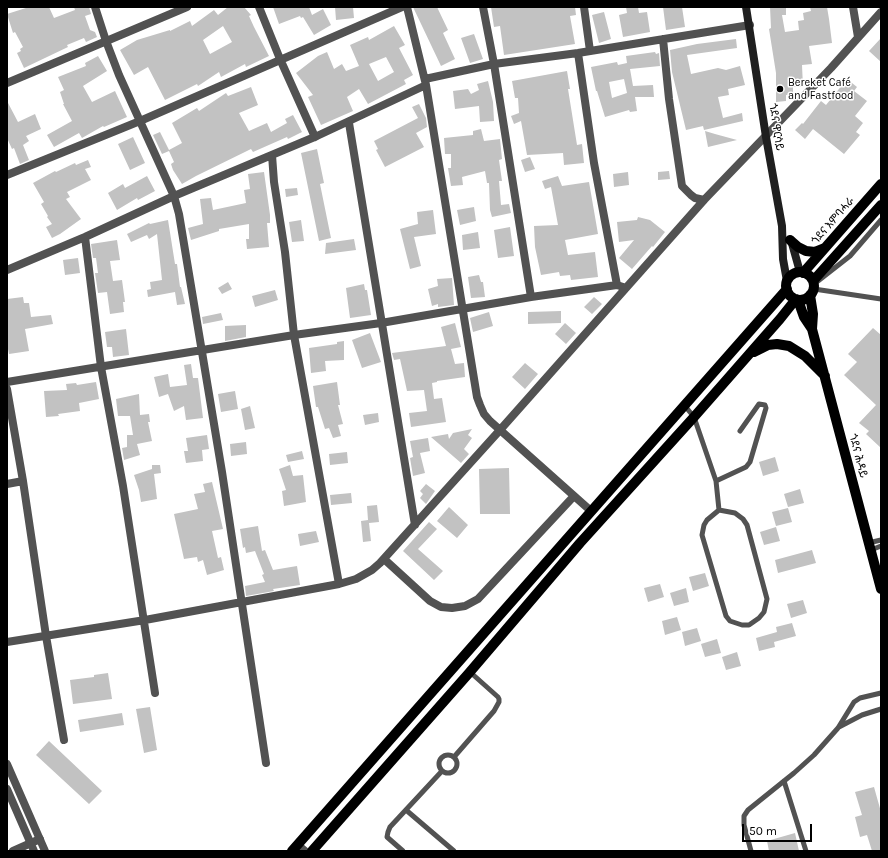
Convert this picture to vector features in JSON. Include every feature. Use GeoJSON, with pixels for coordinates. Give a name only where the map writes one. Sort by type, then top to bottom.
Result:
{"type":"FeatureCollection","features":[{"type":"Feature","properties":{"kind":"main road","name":"ጎደና ዋርሳይ"},"geometry":{"type":"LineString","coordinates":[[746,7],[750,25],[766,137],[782,226]]}},
{"type":"Feature","properties":{"kind":"main road","name":"ጎደና እምባሓራ"},"geometry":{"type":"LineString","coordinates":[[802,272],[827,247],[881,184]]}},
{"type":"Feature","properties":{"kind":"main road"},"geometry":{"type":"LineString","coordinates":[[782,226],[783,259],[790,295],[797,299],[807,298],[813,287],[881,205]]}},
{"type":"Feature","properties":{"kind":"main road"},"geometry":{"type":"LineString","coordinates":[[782,226],[790,240],[802,272]]}},
{"type":"Feature","properties":{"kind":"main road"},"geometry":{"type":"LineString","coordinates":[[790,240],[798,248],[806,251],[815,252],[827,247]]}},
{"type":"Feature","properties":{"kind":"main road"},"geometry":{"type":"LineString","coordinates":[[298,849],[591,511],[685,406],[757,322],[787,285],[790,277],[795,273],[802,272],[811,277],[813,287],[812,328]]}},
{"type":"Feature","properties":{"kind":"main road"},"geometry":{"type":"LineString","coordinates":[[797,299],[804,317],[812,328]]}},
{"type":"Feature","properties":{"kind":"main road"},"geometry":{"type":"LineString","coordinates":[[312,851],[470,672],[580,543],[694,417],[797,299]]}},
{"type":"Feature","properties":{"kind":"main road","name":"ጎደና ሕዳይ"},"geometry":{"type":"LineString","coordinates":[[812,328],[826,376],[881,589]]}},
{"type":"Feature","properties":{"kind":"main road"},"geometry":{"type":"LineString","coordinates":[[745,359],[759,349],[768,345],[777,344],[789,346],[805,356],[826,376]]}},
{"type":"Feature","properties":{"kind":"street"},"geometry":{"type":"LineString","coordinates":[[95,7],[106,41],[174,196],[179,214],[221,464],[266,763]]}},
{"type":"Feature","properties":{"kind":"street"},"geometry":{"type":"LineString","coordinates":[[7,83],[186,7]]}},
{"type":"Feature","properties":{"kind":"street"},"geometry":{"type":"LineString","coordinates":[[259,7],[280,59],[315,137]]}},
{"type":"Feature","properties":{"kind":"street"},"geometry":{"type":"LineString","coordinates":[[7,175],[140,121],[402,7]]}},
{"type":"Feature","properties":{"kind":"street"},"geometry":{"type":"LineString","coordinates":[[406,7],[426,82],[480,405],[490,421],[591,511]]}},
{"type":"Feature","properties":{"kind":"street"},"geometry":{"type":"LineString","coordinates":[[483,7],[494,64],[531,297]]}},
{"type":"Feature","properties":{"kind":"street"},"geometry":{"type":"LineString","coordinates":[[584,7],[590,51]]}},
{"type":"Feature","properties":{"kind":"street"},"geometry":{"type":"LineString","coordinates":[[852,7],[858,37]]}},
{"type":"Feature","properties":{"kind":"street"},"geometry":{"type":"LineString","coordinates":[[7,642],[145,620],[339,584],[363,576],[384,559],[704,200],[831,68],[881,12]]}},
{"type":"Feature","properties":{"kind":"street"},"geometry":{"type":"LineString","coordinates":[[7,270],[86,237],[174,196],[348,123],[426,82],[494,64],[578,53],[750,25]]}},
{"type":"Feature","properties":{"kind":"street"},"geometry":{"type":"LineString","coordinates":[[663,39],[669,99],[682,186],[695,198],[704,200]]}},
{"type":"Feature","properties":{"kind":"street"},"geometry":{"type":"LineString","coordinates":[[578,53],[594,163],[617,285]]}},
{"type":"Feature","properties":{"kind":"street"},"geometry":{"type":"LineString","coordinates":[[348,123],[415,525]]}},
{"type":"Feature","properties":{"kind":"street"},"geometry":{"type":"LineString","coordinates":[[272,155],[274,182],[294,335],[339,584]]}},
{"type":"Feature","properties":{"kind":"street"},"geometry":{"type":"LineString","coordinates":[[86,237],[101,367],[123,486],[145,620],[155,693]]}},
{"type":"Feature","properties":{"kind":"street"},"geometry":{"type":"LineString","coordinates":[[7,382],[294,335],[381,323],[531,297],[617,285],[626,288]]}},
{"type":"Feature","properties":{"kind":"street"},"geometry":{"type":"LineString","coordinates":[[7,389],[64,740]]}},
{"type":"Feature","properties":{"kind":"street"},"geometry":{"type":"LineString","coordinates":[[7,484],[23,481]]}},
{"type":"Feature","properties":{"kind":"street"},"geometry":{"type":"LineString","coordinates":[[384,559],[430,601],[441,607],[452,608],[464,606],[478,599],[574,496]]}},
{"type":"Feature","properties":{"kind":"street"},"geometry":{"type":"LineString","coordinates":[[7,764],[45,851]]}},
{"type":"Feature","properties":{"kind":"street"},"geometry":{"type":"LineString","coordinates":[[7,789],[32,847]]}},
{"type":"Feature","properties":{"kind":"street"},"geometry":{"type":"LineString","coordinates":[[13,851],[32,847],[40,839]]}},
{"type":"Feature","properties":{"kind":"lane"},"geometry":{"type":"LineString","coordinates":[[813,287],[850,256],[881,220]]}},
{"type":"Feature","properties":{"kind":"lane"},"geometry":{"type":"LineString","coordinates":[[813,287],[881,299]]}},
{"type":"Feature","properties":{"kind":"lane"},"geometry":{"type":"LineString","coordinates":[[716,481],[746,467],[750,462],[766,408],[765,405],[759,404],[757,406],[740,431]]}},
{"type":"Feature","properties":{"kind":"lane"},"geometry":{"type":"LineString","coordinates":[[685,406],[694,417],[716,481],[719,510]]}},
{"type":"Feature","properties":{"kind":"lane"},"geometry":{"type":"LineString","coordinates":[[719,510],[735,513],[743,519],[747,525],[767,599],[764,612],[759,618],[749,625],[742,625],[730,620],[726,616],[702,535],[704,525],[707,520],[719,510]]}},
{"type":"Feature","properties":{"kind":"lane"},"geometry":{"type":"LineString","coordinates":[[870,546],[881,540]]}},
{"type":"Feature","properties":{"kind":"lane"},"geometry":{"type":"LineString","coordinates":[[870,546],[881,546]]}},
{"type":"Feature","properties":{"kind":"lane"},"geometry":{"type":"LineString","coordinates":[[454,757],[494,711],[500,699],[470,672]]}},
{"type":"Feature","properties":{"kind":"lane"},"geometry":{"type":"LineString","coordinates":[[751,851],[744,825],[744,816],[748,810],[814,755],[838,728],[854,702],[860,698],[881,693]]}},
{"type":"Feature","properties":{"kind":"lane"},"geometry":{"type":"LineString","coordinates":[[838,728],[862,715],[881,709]]}},
{"type":"Feature","properties":{"kind":"lane"},"geometry":{"type":"LineString","coordinates":[[442,771],[439,764],[442,757],[447,755],[454,757]]}},
{"type":"Feature","properties":{"kind":"lane"},"geometry":{"type":"LineString","coordinates":[[442,771],[450,773],[456,769],[457,764],[454,757]]}},
{"type":"Feature","properties":{"kind":"lane"},"geometry":{"type":"LineString","coordinates":[[403,851],[387,837],[390,827],[442,771]]}},
{"type":"Feature","properties":{"kind":"lane"},"geometry":{"type":"LineString","coordinates":[[784,781],[806,851]]}},
{"type":"Feature","properties":{"kind":"lane"},"geometry":{"type":"LineString","coordinates":[[406,810],[454,851]]}},
{"type":"Feature","properties":{"kind":"building"},"geometry":{"type":"Polygon","coordinates":[[[29,7],[49,7],[54,18],[75,10],[74,7],[89,7],[91,14],[85,16],[90,30],[95,32],[97,37],[86,42],[84,38],[67,45],[68,47],[24,68],[17,53],[21,51],[20,49],[23,47],[15,32],[13,33],[7,14],[29,7]]]}},
{"type":"Feature","properties":{"kind":"building"},"geometry":{"type":"Polygon","coordinates":[[[228,7],[244,7],[251,15],[249,16],[269,56],[246,67],[245,64],[221,77],[219,72],[198,86],[197,84],[165,100],[148,67],[134,75],[120,50],[137,40],[170,31],[190,21],[192,26],[214,10],[218,15],[228,7]],[[223,26],[203,40],[210,54],[232,42],[223,26]]]}},
{"type":"Feature","properties":{"kind":"building"},"geometry":{"type":"Polygon","coordinates":[[[273,7],[309,7],[312,15],[323,9],[331,25],[314,35],[303,17],[301,18],[300,16],[279,24],[273,7]]]}},
{"type":"Feature","properties":{"kind":"building"},"geometry":{"type":"Polygon","coordinates":[[[335,7],[353,7],[354,18],[336,20],[335,7]]]}},
{"type":"Feature","properties":{"kind":"building"},"geometry":{"type":"Polygon","coordinates":[[[413,7],[437,7],[448,30],[443,33],[455,59],[441,66],[413,7]]]}},
{"type":"Feature","properties":{"kind":"building"},"geometry":{"type":"Polygon","coordinates":[[[491,7],[575,7],[576,15],[570,16],[575,44],[504,55],[500,26],[494,27],[491,7]]]}},
{"type":"Feature","properties":{"kind":"building"},"geometry":{"type":"Polygon","coordinates":[[[626,7],[638,7],[639,13],[647,12],[650,32],[623,37],[619,15],[627,13],[626,7]]]}},
{"type":"Feature","properties":{"kind":"building"},"geometry":{"type":"Polygon","coordinates":[[[663,7],[682,7],[685,27],[666,30],[663,7]]]}},
{"type":"Feature","properties":{"kind":"building"},"geometry":{"type":"Polygon","coordinates":[[[770,7],[786,7],[786,15],[782,15],[785,32],[799,30],[798,21],[804,20],[803,13],[811,11],[810,7],[827,7],[832,43],[809,46],[812,64],[802,65],[803,87],[793,87],[793,94],[786,95],[786,101],[776,102],[776,73],[769,29],[771,28],[770,7]]]}},
{"type":"Feature","properties":{"kind":"building"},"geometry":{"type":"Polygon","coordinates":[[[604,12],[611,39],[599,43],[592,15],[604,12]]]}},
{"type":"Feature","properties":{"kind":"building"},"geometry":{"type":"Polygon","coordinates":[[[394,26],[405,45],[399,48],[413,75],[404,80],[406,84],[368,104],[359,89],[347,97],[353,111],[321,125],[308,97],[313,95],[296,73],[318,56],[327,52],[334,69],[342,64],[346,71],[359,66],[350,45],[368,37],[369,40],[394,26]],[[386,57],[369,64],[378,81],[394,72],[386,57]]]}},
{"type":"Feature","properties":{"kind":"building"},"geometry":{"type":"Polygon","coordinates":[[[474,34],[483,59],[470,63],[461,38],[474,34]]]}},
{"type":"Feature","properties":{"kind":"building"},"geometry":{"type":"Polygon","coordinates":[[[881,38],[881,62],[869,51],[881,38]]]}},
{"type":"Feature","properties":{"kind":"building"},"geometry":{"type":"Polygon","coordinates":[[[736,39],[737,48],[687,55],[691,74],[718,68],[726,70],[740,66],[745,85],[728,89],[729,95],[718,97],[723,118],[742,113],[743,121],[704,130],[703,126],[686,130],[672,72],[670,50],[697,44],[736,39]]]}},
{"type":"Feature","properties":{"kind":"building"},"geometry":{"type":"Polygon","coordinates":[[[655,52],[656,54],[659,53],[660,66],[630,69],[633,86],[653,85],[654,97],[635,97],[637,111],[630,112],[629,110],[605,117],[596,91],[591,67],[617,62],[618,65],[627,63],[626,56],[655,52]],[[624,79],[609,82],[612,98],[627,93],[624,79]]]}},
{"type":"Feature","properties":{"kind":"building"},"geometry":{"type":"Polygon","coordinates":[[[98,56],[107,71],[83,86],[92,102],[115,91],[127,117],[104,127],[103,126],[82,138],[79,133],[54,147],[47,135],[72,121],[63,104],[60,92],[64,90],[58,77],[86,66],[85,63],[98,56]]]}},
{"type":"Feature","properties":{"kind":"building"},"geometry":{"type":"Polygon","coordinates":[[[567,71],[570,89],[568,89],[577,145],[582,144],[584,163],[564,165],[563,153],[527,155],[521,121],[514,124],[511,116],[519,113],[518,98],[515,98],[512,81],[567,71]]]}},
{"type":"Feature","properties":{"kind":"building"},"geometry":{"type":"Polygon","coordinates":[[[847,79],[857,87],[854,91],[867,101],[855,116],[863,123],[856,132],[860,135],[844,154],[813,129],[805,139],[795,130],[802,123],[803,124],[821,101],[826,105],[847,79]]]}},
{"type":"Feature","properties":{"kind":"building"},"geometry":{"type":"Polygon","coordinates":[[[488,81],[493,102],[494,121],[480,122],[479,106],[455,109],[453,91],[468,89],[471,94],[479,90],[477,84],[488,81]]]}},
{"type":"Feature","properties":{"kind":"building"},"geometry":{"type":"Polygon","coordinates":[[[251,87],[258,105],[239,113],[249,131],[267,123],[271,132],[287,123],[285,119],[293,115],[302,132],[253,152],[251,149],[182,184],[173,170],[171,164],[174,162],[169,151],[162,154],[153,135],[160,132],[169,150],[182,143],[172,123],[197,108],[199,111],[226,93],[228,96],[251,87]]]}},
{"type":"Feature","properties":{"kind":"building"},"geometry":{"type":"Polygon","coordinates":[[[7,101],[18,122],[35,114],[41,129],[26,136],[29,141],[23,145],[29,160],[20,164],[14,148],[12,149],[7,138],[7,101]]]}},
{"type":"Feature","properties":{"kind":"building"},"geometry":{"type":"Polygon","coordinates":[[[419,104],[426,118],[427,127],[416,133],[424,147],[385,167],[376,150],[378,149],[374,141],[418,118],[412,107],[419,104]]]}},
{"type":"Feature","properties":{"kind":"building"},"geometry":{"type":"Polygon","coordinates":[[[481,129],[484,141],[500,139],[502,159],[499,160],[502,181],[499,181],[501,205],[509,204],[511,213],[492,217],[490,210],[489,183],[487,183],[485,171],[462,177],[463,185],[451,186],[448,168],[451,168],[451,154],[445,154],[444,138],[473,135],[473,131],[481,129]]]}},
{"type":"Feature","properties":{"kind":"building"},"geometry":{"type":"Polygon","coordinates":[[[705,131],[715,134],[737,140],[708,147],[705,131]]]}},
{"type":"Feature","properties":{"kind":"building"},"geometry":{"type":"Polygon","coordinates":[[[133,137],[145,163],[130,170],[118,144],[133,137]]]}},
{"type":"Feature","properties":{"kind":"building"},"geometry":{"type":"Polygon","coordinates":[[[317,149],[324,183],[320,184],[331,238],[319,241],[301,153],[317,149]]]}},
{"type":"Feature","properties":{"kind":"building"},"geometry":{"type":"Polygon","coordinates":[[[530,157],[535,169],[525,172],[521,160],[530,157]]]}},
{"type":"Feature","properties":{"kind":"building"},"geometry":{"type":"Polygon","coordinates":[[[88,160],[91,167],[85,169],[91,180],[67,192],[70,197],[66,199],[81,219],[52,238],[46,227],[52,224],[41,204],[44,202],[33,183],[55,171],[56,172],[75,163],[76,165],[88,160]]]}},
{"type":"Feature","properties":{"kind":"building"},"geometry":{"type":"Polygon","coordinates":[[[669,171],[670,179],[658,180],[658,172],[669,171]]]}},
{"type":"Feature","properties":{"kind":"building"},"geometry":{"type":"Polygon","coordinates":[[[264,172],[270,215],[270,223],[267,223],[269,247],[247,249],[246,239],[249,239],[249,224],[219,229],[219,231],[191,240],[188,228],[203,224],[200,199],[211,198],[213,210],[246,203],[244,190],[250,189],[248,174],[264,172]]]}},
{"type":"Feature","properties":{"kind":"building"},"geometry":{"type":"Polygon","coordinates":[[[628,172],[629,185],[614,187],[613,174],[628,172]]]}},
{"type":"Feature","properties":{"kind":"building"},"geometry":{"type":"Polygon","coordinates":[[[147,176],[155,191],[138,200],[137,198],[117,210],[108,193],[123,184],[125,188],[147,176]]]}},
{"type":"Feature","properties":{"kind":"building"},"geometry":{"type":"Polygon","coordinates":[[[558,176],[562,186],[589,182],[598,234],[565,240],[568,255],[595,252],[598,277],[571,280],[570,275],[560,276],[559,272],[541,275],[535,247],[534,226],[558,225],[551,187],[545,189],[542,181],[558,176]]]}},
{"type":"Feature","properties":{"kind":"building"},"geometry":{"type":"Polygon","coordinates":[[[297,188],[298,195],[286,197],[285,189],[297,188]]]}},
{"type":"Feature","properties":{"kind":"building"},"geometry":{"type":"Polygon","coordinates":[[[474,207],[476,221],[460,225],[457,210],[474,207]]]}},
{"type":"Feature","properties":{"kind":"building"},"geometry":{"type":"Polygon","coordinates":[[[433,210],[436,234],[414,237],[421,266],[410,269],[400,229],[418,224],[417,212],[433,210]]]}},
{"type":"Feature","properties":{"kind":"building"},"geometry":{"type":"Polygon","coordinates":[[[638,217],[650,220],[665,232],[632,269],[619,258],[634,240],[619,242],[617,222],[637,220],[638,217]]]}},
{"type":"Feature","properties":{"kind":"building"},"geometry":{"type":"Polygon","coordinates":[[[168,220],[175,264],[177,264],[180,287],[185,304],[177,305],[175,292],[148,297],[147,290],[151,289],[150,282],[162,280],[157,234],[149,239],[147,235],[131,242],[127,234],[149,223],[168,220]]]}},
{"type":"Feature","properties":{"kind":"building"},"geometry":{"type":"Polygon","coordinates":[[[301,220],[304,241],[292,242],[289,222],[301,220]]]}},
{"type":"Feature","properties":{"kind":"building"},"geometry":{"type":"Polygon","coordinates":[[[510,227],[514,256],[498,258],[494,230],[510,227]]]}},
{"type":"Feature","properties":{"kind":"building"},"geometry":{"type":"Polygon","coordinates":[[[478,232],[480,248],[463,250],[462,235],[478,232]]]}},
{"type":"Feature","properties":{"kind":"building"},"geometry":{"type":"Polygon","coordinates":[[[354,239],[356,250],[325,254],[326,243],[354,239]]]}},
{"type":"Feature","properties":{"kind":"building"},"geometry":{"type":"Polygon","coordinates":[[[117,240],[120,260],[110,261],[113,281],[122,280],[125,302],[123,302],[124,312],[110,314],[107,292],[98,293],[95,273],[98,273],[96,258],[93,258],[91,244],[117,240]]]}},
{"type":"Feature","properties":{"kind":"building"},"geometry":{"type":"Polygon","coordinates":[[[78,258],[80,273],[65,275],[63,260],[78,258]]]}},
{"type":"Feature","properties":{"kind":"building"},"geometry":{"type":"Polygon","coordinates":[[[479,275],[481,282],[483,282],[485,297],[471,298],[468,277],[479,275]]]}},
{"type":"Feature","properties":{"kind":"building"},"geometry":{"type":"Polygon","coordinates":[[[452,278],[454,305],[438,307],[438,304],[432,306],[428,289],[438,286],[437,279],[452,278]]]}},
{"type":"Feature","properties":{"kind":"building"},"geometry":{"type":"Polygon","coordinates":[[[228,282],[232,289],[222,294],[218,288],[228,282]]]}},
{"type":"Feature","properties":{"kind":"building"},"geometry":{"type":"Polygon","coordinates":[[[364,284],[365,290],[367,290],[371,315],[350,318],[346,288],[364,284]]]}},
{"type":"Feature","properties":{"kind":"building"},"geometry":{"type":"Polygon","coordinates":[[[275,290],[278,300],[255,307],[252,296],[275,290]]]}},
{"type":"Feature","properties":{"kind":"building"},"geometry":{"type":"Polygon","coordinates":[[[23,297],[24,303],[29,303],[31,317],[51,315],[53,324],[25,329],[29,351],[9,354],[7,344],[7,299],[23,297]]]}},
{"type":"Feature","properties":{"kind":"building"},"geometry":{"type":"Polygon","coordinates":[[[594,297],[602,304],[592,314],[584,307],[594,297]]]}},
{"type":"Feature","properties":{"kind":"building"},"geometry":{"type":"Polygon","coordinates":[[[561,311],[561,323],[528,324],[528,312],[561,311]]]}},
{"type":"Feature","properties":{"kind":"building"},"geometry":{"type":"Polygon","coordinates":[[[489,312],[493,326],[473,332],[470,318],[489,312]]]}},
{"type":"Feature","properties":{"kind":"building"},"geometry":{"type":"Polygon","coordinates":[[[221,313],[223,320],[203,324],[202,317],[221,313]]]}},
{"type":"Feature","properties":{"kind":"building"},"geometry":{"type":"Polygon","coordinates":[[[455,323],[461,347],[451,349],[455,364],[464,363],[465,377],[432,383],[434,399],[442,398],[446,422],[411,427],[409,413],[427,411],[424,390],[407,391],[400,359],[394,360],[392,353],[446,346],[441,327],[455,323]]]}},
{"type":"Feature","properties":{"kind":"building"},"geometry":{"type":"Polygon","coordinates":[[[565,323],[576,333],[566,344],[555,334],[565,323]]]}},
{"type":"Feature","properties":{"kind":"building"},"geometry":{"type":"Polygon","coordinates":[[[246,325],[246,337],[225,341],[225,326],[246,325]]]}},
{"type":"Feature","properties":{"kind":"building"},"geometry":{"type":"Polygon","coordinates":[[[873,328],[881,335],[881,448],[866,434],[869,431],[859,423],[876,405],[844,375],[857,362],[848,354],[873,328]]]}},
{"type":"Feature","properties":{"kind":"building"},"geometry":{"type":"Polygon","coordinates":[[[126,329],[129,355],[113,357],[112,347],[107,347],[105,332],[126,329]]]}},
{"type":"Feature","properties":{"kind":"building"},"geometry":{"type":"Polygon","coordinates":[[[370,333],[381,362],[362,368],[352,340],[370,333]]]}},
{"type":"Feature","properties":{"kind":"building"},"geometry":{"type":"Polygon","coordinates":[[[344,341],[344,360],[325,361],[326,371],[311,373],[309,348],[337,344],[337,342],[344,341]]]}},
{"type":"Feature","properties":{"kind":"building"},"geometry":{"type":"Polygon","coordinates":[[[525,363],[538,374],[525,389],[512,377],[525,363]]]}},
{"type":"Feature","properties":{"kind":"building"},"geometry":{"type":"Polygon","coordinates":[[[191,364],[193,378],[198,378],[203,418],[186,420],[184,406],[174,411],[168,394],[159,397],[154,377],[168,374],[170,387],[187,385],[184,365],[191,364]]]}},
{"type":"Feature","properties":{"kind":"building"},"geometry":{"type":"Polygon","coordinates":[[[96,382],[99,399],[79,403],[80,411],[58,414],[59,416],[46,417],[44,391],[67,390],[66,384],[76,383],[77,385],[96,382]]]}},
{"type":"Feature","properties":{"kind":"building"},"geometry":{"type":"Polygon","coordinates":[[[337,382],[340,405],[338,405],[343,424],[338,425],[341,436],[333,438],[329,428],[325,429],[318,407],[316,407],[313,386],[337,382]]]}},
{"type":"Feature","properties":{"kind":"building"},"geometry":{"type":"Polygon","coordinates":[[[235,391],[238,409],[221,412],[218,394],[235,391]]]}},
{"type":"Feature","properties":{"kind":"building"},"geometry":{"type":"Polygon","coordinates":[[[139,394],[140,415],[149,414],[150,422],[148,422],[152,441],[137,444],[140,455],[124,460],[122,448],[127,447],[127,435],[133,435],[130,416],[118,416],[116,399],[139,394]]]}},
{"type":"Feature","properties":{"kind":"building"},"geometry":{"type":"Polygon","coordinates":[[[250,406],[255,428],[245,430],[241,409],[250,406]]]}},
{"type":"Feature","properties":{"kind":"building"},"geometry":{"type":"Polygon","coordinates":[[[378,413],[379,422],[365,425],[363,415],[378,413]]]}},
{"type":"Feature","properties":{"kind":"building"},"geometry":{"type":"Polygon","coordinates":[[[472,429],[468,435],[472,438],[464,449],[469,454],[461,463],[431,437],[448,434],[449,439],[453,433],[472,429]]]}},
{"type":"Feature","properties":{"kind":"building"},"geometry":{"type":"Polygon","coordinates":[[[207,435],[209,449],[202,450],[203,461],[186,463],[184,451],[188,451],[186,438],[207,435]]]}},
{"type":"Feature","properties":{"kind":"building"},"geometry":{"type":"Polygon","coordinates":[[[428,438],[430,451],[420,453],[425,473],[413,476],[410,458],[413,457],[410,441],[428,438]]]}},
{"type":"Feature","properties":{"kind":"building"},"geometry":{"type":"Polygon","coordinates":[[[246,442],[247,454],[231,456],[230,444],[246,442]]]}},
{"type":"Feature","properties":{"kind":"building"},"geometry":{"type":"Polygon","coordinates":[[[302,451],[304,459],[288,462],[286,455],[302,451]]]}},
{"type":"Feature","properties":{"kind":"building"},"geometry":{"type":"Polygon","coordinates":[[[347,452],[348,463],[330,465],[329,454],[347,452]]]}},
{"type":"Feature","properties":{"kind":"building"},"geometry":{"type":"Polygon","coordinates":[[[775,457],[779,471],[763,476],[759,462],[775,457]]]}},
{"type":"Feature","properties":{"kind":"building"},"geometry":{"type":"Polygon","coordinates":[[[152,465],[160,465],[161,473],[154,474],[157,499],[141,502],[134,475],[152,469],[152,465]]]}},
{"type":"Feature","properties":{"kind":"building"},"geometry":{"type":"Polygon","coordinates":[[[290,465],[293,476],[303,475],[306,502],[284,506],[282,491],[286,490],[279,469],[290,465]]]}},
{"type":"Feature","properties":{"kind":"building"},"geometry":{"type":"Polygon","coordinates":[[[509,468],[510,514],[480,514],[479,469],[509,468]]]}},
{"type":"Feature","properties":{"kind":"building"},"geometry":{"type":"Polygon","coordinates":[[[212,482],[223,529],[212,531],[218,558],[221,557],[224,570],[207,575],[203,560],[198,562],[197,557],[184,559],[174,514],[198,509],[194,494],[205,492],[203,484],[212,482]]]}},
{"type":"Feature","properties":{"kind":"building"},"geometry":{"type":"Polygon","coordinates":[[[426,484],[435,491],[426,504],[420,498],[423,494],[420,491],[426,484]]]}},
{"type":"Feature","properties":{"kind":"building"},"geometry":{"type":"Polygon","coordinates":[[[800,489],[804,503],[788,507],[784,494],[800,489]]]}},
{"type":"Feature","properties":{"kind":"building"},"geometry":{"type":"Polygon","coordinates":[[[351,493],[352,503],[331,505],[330,495],[351,493]]]}},
{"type":"Feature","properties":{"kind":"building"},"geometry":{"type":"Polygon","coordinates":[[[377,505],[379,522],[369,523],[371,541],[363,542],[361,521],[368,520],[367,506],[377,505]]]}},
{"type":"Feature","properties":{"kind":"building"},"geometry":{"type":"Polygon","coordinates":[[[449,507],[468,525],[457,538],[437,521],[449,507]]]}},
{"type":"Feature","properties":{"kind":"building"},"geometry":{"type":"Polygon","coordinates":[[[788,508],[792,522],[776,526],[772,512],[788,508]]]}},
{"type":"Feature","properties":{"kind":"building"},"geometry":{"type":"Polygon","coordinates":[[[429,522],[437,529],[418,549],[443,571],[434,580],[403,551],[429,522]]]}},
{"type":"Feature","properties":{"kind":"building"},"geometry":{"type":"Polygon","coordinates":[[[258,526],[262,551],[265,550],[273,570],[297,566],[300,585],[273,589],[274,591],[246,596],[245,586],[265,582],[262,575],[264,574],[255,551],[246,553],[245,547],[243,548],[240,529],[258,526]]]}},
{"type":"Feature","properties":{"kind":"building"},"geometry":{"type":"Polygon","coordinates":[[[776,527],[780,541],[764,545],[760,532],[776,527]]]}},
{"type":"Feature","properties":{"kind":"building"},"geometry":{"type":"Polygon","coordinates":[[[316,531],[319,542],[300,546],[298,534],[316,531]]]}},
{"type":"Feature","properties":{"kind":"building"},"geometry":{"type":"Polygon","coordinates":[[[812,550],[816,563],[778,573],[775,560],[812,550]]]}},
{"type":"Feature","properties":{"kind":"building"},"geometry":{"type":"Polygon","coordinates":[[[705,573],[709,586],[693,591],[689,577],[705,573]]]}},
{"type":"Feature","properties":{"kind":"building"},"geometry":{"type":"Polygon","coordinates":[[[660,584],[664,597],[648,602],[644,588],[660,584]]]}},
{"type":"Feature","properties":{"kind":"building"},"geometry":{"type":"Polygon","coordinates":[[[686,588],[689,602],[674,606],[670,593],[686,588]]]}},
{"type":"Feature","properties":{"kind":"building"},"geometry":{"type":"Polygon","coordinates":[[[803,600],[807,613],[791,618],[787,604],[803,600]]]}},
{"type":"Feature","properties":{"kind":"building"},"geometry":{"type":"Polygon","coordinates":[[[677,617],[681,630],[665,635],[662,621],[677,617]]]}},
{"type":"Feature","properties":{"kind":"building"},"geometry":{"type":"Polygon","coordinates":[[[792,623],[796,636],[774,642],[775,647],[759,651],[756,638],[777,632],[776,627],[792,623]]]}},
{"type":"Feature","properties":{"kind":"building"},"geometry":{"type":"Polygon","coordinates":[[[697,628],[701,641],[685,646],[682,632],[697,628]]]}},
{"type":"Feature","properties":{"kind":"building"},"geometry":{"type":"Polygon","coordinates":[[[717,639],[721,653],[705,657],[701,644],[717,639]]]}},
{"type":"Feature","properties":{"kind":"building"},"geometry":{"type":"Polygon","coordinates":[[[737,652],[741,666],[726,670],[722,657],[737,652]]]}},
{"type":"Feature","properties":{"kind":"building"},"geometry":{"type":"Polygon","coordinates":[[[108,673],[112,699],[73,704],[70,680],[94,677],[94,675],[108,673]]]}},
{"type":"Feature","properties":{"kind":"building"},"geometry":{"type":"Polygon","coordinates":[[[150,707],[157,750],[144,753],[136,709],[150,707]]]}},
{"type":"Feature","properties":{"kind":"building"},"geometry":{"type":"Polygon","coordinates":[[[122,713],[124,725],[80,732],[78,720],[122,713]]]}},
{"type":"Feature","properties":{"kind":"building"},"geometry":{"type":"Polygon","coordinates":[[[49,741],[102,791],[89,804],[36,755],[49,741]]]}},
{"type":"Feature","properties":{"kind":"building"},"geometry":{"type":"Polygon","coordinates":[[[874,787],[881,812],[881,851],[872,851],[867,835],[860,837],[855,817],[862,815],[855,792],[874,787]]]}},
{"type":"Feature","properties":{"kind":"building"},"geometry":{"type":"Polygon","coordinates":[[[795,833],[799,851],[769,851],[767,841],[795,833]]]}},
{"type":"Feature","properties":{"kind":"place","name":"Bereket Café and Fastfood"},"geometry":{"type":"Point","coordinates":[780,89]}}]}
